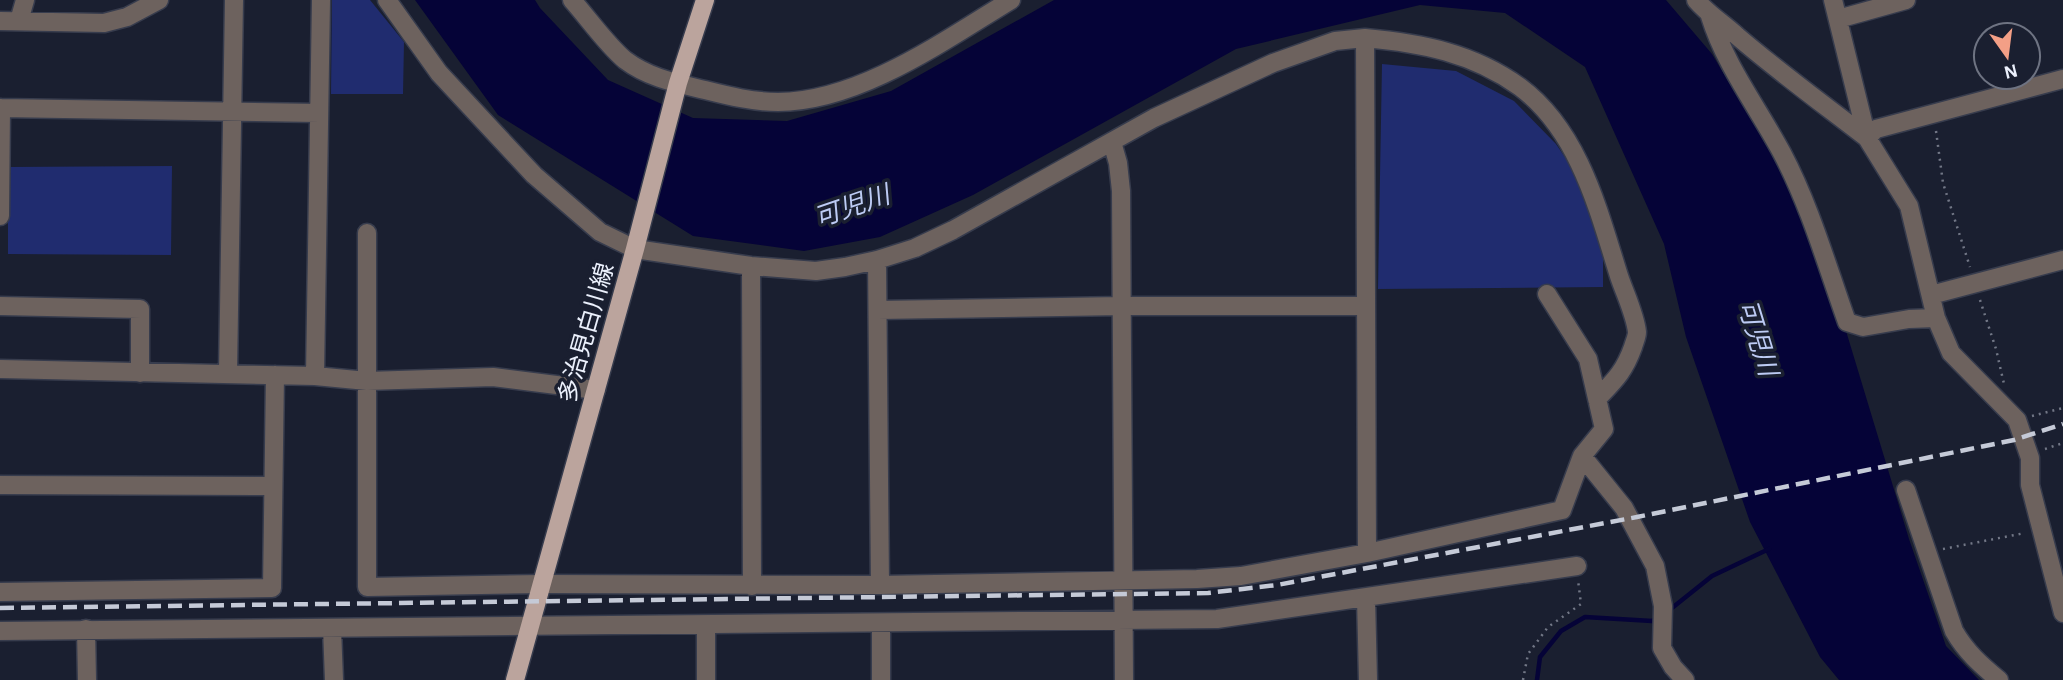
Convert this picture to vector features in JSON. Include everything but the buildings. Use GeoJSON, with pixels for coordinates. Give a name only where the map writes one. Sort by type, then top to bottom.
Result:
{"type":"FeatureCollection","features":[{"type":"Feature","properties":{"kind":"main road","name":"多治見白川線"},"geometry":{"type":"LineString","coordinates":[[515,680],[635,249],[678,83],[705,0]]}},
{"type":"Feature","properties":{"kind":"street"},"geometry":{"type":"LineString","coordinates":[[19,21],[25,0]]}},
{"type":"Feature","properties":{"kind":"street"},"geometry":{"type":"LineString","coordinates":[[0,21],[104,23],[127,17],[159,0]]}},
{"type":"Feature","properties":{"kind":"street"},"geometry":{"type":"LineString","coordinates":[[228,373],[234,0]]}},
{"type":"Feature","properties":{"kind":"street"},"geometry":{"type":"LineString","coordinates":[[315,376],[321,0]]}},
{"type":"Feature","properties":{"kind":"street"},"geometry":{"type":"LineString","coordinates":[[387,0],[439,73],[534,175],[600,232],[635,249],[751,266],[816,271],[845,268],[915,248],[954,230],[1154,118],[1273,63],[1335,41],[1365,38],[1423,45],[1476,61],[1521,88],[1541,106],[1557,125],[1579,162],[1588,184],[1637,334],[1625,369],[1597,399]]}},
{"type":"Feature","properties":{"kind":"street"},"geometry":{"type":"LineString","coordinates":[[572,0],[624,58],[648,75],[741,99],[780,102],[815,97],[859,85],[909,61],[1011,0]]}},
{"type":"Feature","properties":{"kind":"street"},"geometry":{"type":"LineString","coordinates":[[1696,0],[1710,16],[1769,64],[1867,138]]}},
{"type":"Feature","properties":{"kind":"street"},"geometry":{"type":"LineString","coordinates":[[1833,0],[1867,138],[1909,206],[1936,318],[1951,353],[2017,420],[2030,458],[2030,485],[2063,613]]}},
{"type":"Feature","properties":{"kind":"street"},"geometry":{"type":"LineString","coordinates":[[1838,19],[1906,0]]}},
{"type":"Feature","properties":{"kind":"street"},"geometry":{"type":"LineString","coordinates":[[1710,16],[1717,39],[1783,154],[1803,197],[1847,322],[1863,327],[1909,319],[1936,318]]}},
{"type":"Feature","properties":{"kind":"street"},"geometry":{"type":"LineString","coordinates":[[1365,38],[1367,553]]}},
{"type":"Feature","properties":{"kind":"street"},"geometry":{"type":"LineString","coordinates":[[1867,138],[1876,129],[2063,79]]}},
{"type":"Feature","properties":{"kind":"street"},"geometry":{"type":"LineString","coordinates":[[0,216],[1,108],[319,113]]}},
{"type":"Feature","properties":{"kind":"street"},"geometry":{"type":"LineString","coordinates":[[1112,142],[1118,163],[1121,191],[1124,680]]}},
{"type":"Feature","properties":{"kind":"street"},"geometry":{"type":"LineString","coordinates":[[368,233],[367,587],[1124,582],[1241,576],[1367,553],[1562,510],[1582,456],[1604,429],[1588,359],[1547,293]]}},
{"type":"Feature","properties":{"kind":"street"},"geometry":{"type":"LineString","coordinates":[[877,260],[880,585]]}},
{"type":"Feature","properties":{"kind":"street"},"geometry":{"type":"LineString","coordinates":[[1931,295],[2063,260]]}},
{"type":"Feature","properties":{"kind":"street"},"geometry":{"type":"LineString","coordinates":[[751,266],[752,586]]}},
{"type":"Feature","properties":{"kind":"street"},"geometry":{"type":"LineString","coordinates":[[0,306],[140,309],[140,373]]}},
{"type":"Feature","properties":{"kind":"street"},"geometry":{"type":"LineString","coordinates":[[877,310],[1366,306]]}},
{"type":"Feature","properties":{"kind":"street"},"geometry":{"type":"LineString","coordinates":[[0,369],[228,373],[368,381],[493,376],[596,390]]}},
{"type":"Feature","properties":{"kind":"street"},"geometry":{"type":"LineString","coordinates":[[0,592],[272,589],[275,375]]}},
{"type":"Feature","properties":{"kind":"street"},"geometry":{"type":"LineString","coordinates":[[1582,456],[1624,508],[1655,566],[1663,606],[1662,648],[1673,667],[1685,680]]}},
{"type":"Feature","properties":{"kind":"street"},"geometry":{"type":"LineString","coordinates":[[0,485],[273,486]]}},
{"type":"Feature","properties":{"kind":"street"},"geometry":{"type":"LineString","coordinates":[[1906,490],[1954,631],[1962,646],[1976,662],[1998,680]]}},
{"type":"Feature","properties":{"kind":"street"},"geometry":{"type":"LineString","coordinates":[[0,631],[1217,620],[1577,566]]}},
{"type":"Feature","properties":{"kind":"street"},"geometry":{"type":"LineString","coordinates":[[1366,598],[1368,680]]}},
{"type":"Feature","properties":{"kind":"street"},"geometry":{"type":"LineString","coordinates":[[881,624],[881,680]]}},
{"type":"Feature","properties":{"kind":"street"},"geometry":{"type":"LineString","coordinates":[[706,625],[706,680]]}},
{"type":"Feature","properties":{"kind":"street"},"geometry":{"type":"LineString","coordinates":[[332,628],[334,680]]}},
{"type":"Feature","properties":{"kind":"street"},"geometry":{"type":"LineString","coordinates":[[86,629],[87,680]]}},
{"type":"Feature","properties":{"kind":"path"},"geometry":{"type":"LineString","coordinates":[[1933,114],[1943,183],[1996,349],[2004,386],[2004,407]]}},
{"type":"Feature","properties":{"kind":"path"},"geometry":{"type":"LineString","coordinates":[[2017,420],[2063,408]]}},
{"type":"Feature","properties":{"kind":"path"},"geometry":{"type":"LineString","coordinates":[[2030,458],[2063,443]]}},
{"type":"Feature","properties":{"kind":"path"},"geometry":{"type":"LineString","coordinates":[[1940,550],[2042,530]]}},
{"type":"Feature","properties":{"kind":"path"},"geometry":{"type":"LineString","coordinates":[[1523,680],[1528,654],[1548,627],[1581,604],[1577,566]]}},
{"type":"Feature","properties":{"kind":"shaded area"},"geometry":{"type":"Polygon","coordinates":[[[332,0],[370,0],[404,42],[403,94],[331,94],[332,0]]]}},
{"type":"Feature","properties":{"kind":"shaded area"},"geometry":{"type":"Polygon","coordinates":[[[1382,64],[1456,71],[1514,101],[1556,144],[1579,178],[1603,241],[1603,287],[1378,289],[1382,64]]]}},
{"type":"Feature","properties":{"kind":"shaded area"},"geometry":{"type":"Polygon","coordinates":[[[172,166],[171,255],[8,254],[8,167],[172,166]]]}},
{"type":"Feature","properties":{"kind":"water","name":"可児川"},"geometry":{"type":"Polygon","coordinates":[[[415,0],[535,0],[608,80],[693,118],[787,121],[891,91],[1054,0],[1666,0],[1712,54],[1785,177],[1843,321],[1909,539],[1946,646],[1979,680],[1839,680],[1820,657],[1750,522],[1686,337],[1664,244],[1585,67],[1505,13],[1420,5],[1236,49],[973,195],[880,237],[804,251],[693,236],[498,115],[415,0]]]}},
{"type":"Feature","properties":{"kind":"waterway"},"geometry":{"type":"LineString","coordinates":[[1667,612],[1712,576],[1769,549]]}},
{"type":"Feature","properties":{"kind":"waterway"},"geometry":{"type":"LineString","coordinates":[[1537,680],[1540,657],[1561,631],[1585,617],[1652,621],[1657,618]]}},
{"type":"Feature","properties":{"kind":"railway"},"geometry":{"type":"LineString","coordinates":[[0,608],[1208,593],[1277,585],[1637,517],[2014,440],[2063,424]]}}]}
